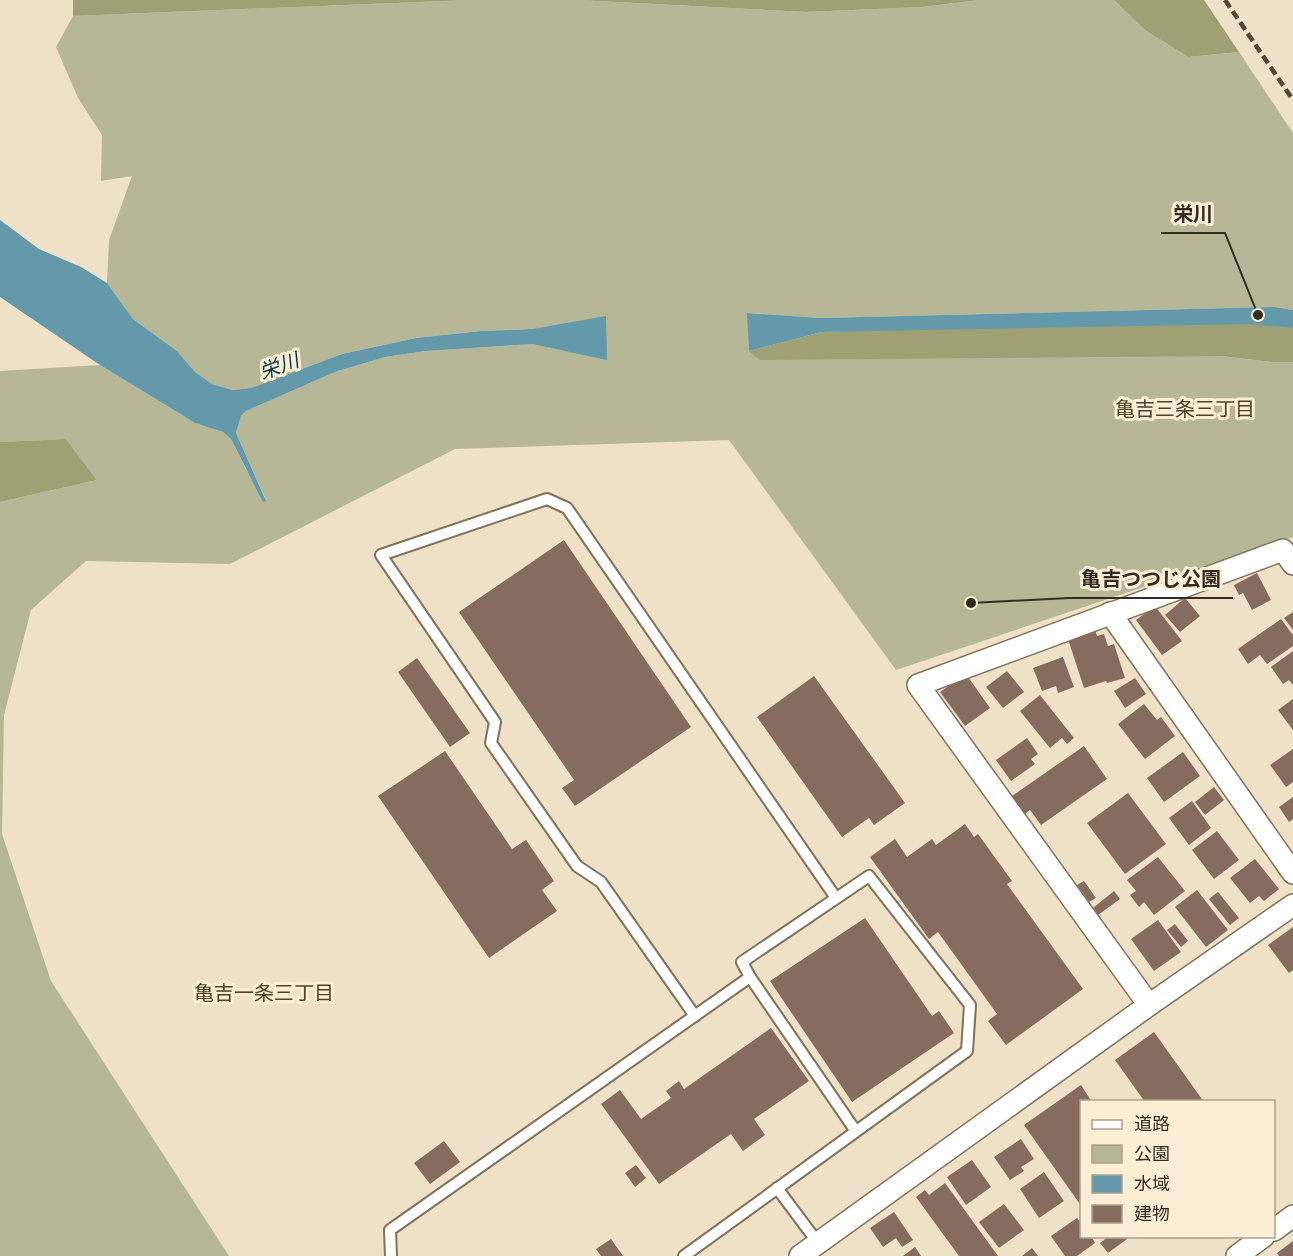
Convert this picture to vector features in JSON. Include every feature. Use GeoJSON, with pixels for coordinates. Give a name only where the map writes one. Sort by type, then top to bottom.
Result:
{"type":"FeatureCollection","features":[{"type":"Feature","properties":{"kind":"street"},"geometry":{"type":"LineString","coordinates":[[1149,1005],[918,685],[1283,550],[1293,564]]}},
{"type":"Feature","properties":{"kind":"street"},"geometry":{"type":"LineString","coordinates":[[1110,613],[1293,873]]}},
{"type":"Feature","properties":{"kind":"street"},"geometry":{"type":"LineString","coordinates":[[800,1256],[823,1249],[1149,1005],[1293,905]]}},
{"type":"Feature","properties":{"kind":"street"},"geometry":{"type":"LineString","coordinates":[[1275,1229],[1293,1216]]}},
{"type":"Feature","properties":{"kind":"street"},"geometry":{"type":"LineString","coordinates":[[1237,1256],[1261,1238]]}},
{"type":"Feature","properties":{"kind":"lane"},"geometry":{"type":"LineString","coordinates":[[695,1016],[601,882],[577,866],[491,743],[495,722],[381,555],[547,499],[567,508],[837,898]]}},
{"type":"Feature","properties":{"kind":"lane"},"geometry":{"type":"LineString","coordinates":[[684,1256],[967,1051],[970,1005],[869,876],[742,962],[855,1130]]}},
{"type":"Feature","properties":{"kind":"lane"},"geometry":{"type":"LineString","coordinates":[[391,1256],[390,1230],[750,977]]}},
{"type":"Feature","properties":{"kind":"lane"},"geometry":{"type":"LineString","coordinates":[[777,1188],[823,1249]]}},
{"type":"Feature","properties":{"kind":"green space"},"geometry":{"type":"Polygon","coordinates":[[[73,0],[469,0],[73,16],[73,0]]]}},
{"type":"Feature","properties":{"kind":"green space"},"geometry":{"type":"Polygon","coordinates":[[[469,0],[578,0],[806,12],[922,7],[980,0],[1114,0],[1145,30],[1188,57],[1239,52],[1293,133],[1293,310],[1275,307],[821,318],[748,313],[749,351],[1221,356],[1271,362],[1293,362],[1293,537],[896,670],[729,440],[455,449],[230,564],[86,561],[31,610],[4,715],[2,834],[51,981],[229,1256],[0,1256],[0,502],[97,480],[66,439],[0,442],[0,371],[100,365],[195,423],[223,432],[231,439],[247,471],[266,500],[236,433],[241,416],[246,411],[335,372],[385,357],[426,351],[532,344],[607,359],[533,329],[481,331],[416,338],[342,354],[251,388],[233,390],[212,384],[195,372],[177,351],[133,319],[107,283],[109,240],[132,176],[101,181],[102,135],[78,98],[56,47],[73,16],[469,0]]]}},
{"type":"Feature","properties":{"kind":"green space"},"geometry":{"type":"Polygon","coordinates":[[[578,0],[980,0],[922,7],[806,12],[578,0]]]}},
{"type":"Feature","properties":{"kind":"green space"},"geometry":{"type":"Polygon","coordinates":[[[1114,0],[1204,0],[1239,52],[1188,57],[1145,30],[1114,0]]]}},
{"type":"Feature","properties":{"kind":"green space"},"geometry":{"type":"Polygon","coordinates":[[[1293,310],[1293,362],[1271,362],[1221,356],[760,360],[749,351],[822,332],[1293,310]]]}},
{"type":"Feature","properties":{"kind":"green space"},"geometry":{"type":"Polygon","coordinates":[[[66,439],[97,480],[0,502],[0,442],[66,439]]]}},
{"type":"Feature","properties":{"kind":"water"},"geometry":{"type":"Polygon","coordinates":[[[0,220],[39,249],[81,267],[107,283],[133,319],[177,351],[195,372],[212,384],[233,390],[251,388],[342,354],[416,338],[481,331],[533,329],[606,316],[607,360],[532,344],[426,351],[385,357],[335,372],[246,411],[241,416],[236,433],[266,501],[263,502],[231,439],[223,432],[195,423],[100,365],[0,297],[0,220]]]}},
{"type":"Feature","properties":{"kind":"water"},"geometry":{"type":"Polygon","coordinates":[[[1275,307],[1293,310],[1293,328],[1250,324],[822,332],[749,351],[747,313],[821,318],[1275,307]]]}},
{"type":"Feature","properties":{"kind":"building"},"geometry":{"type":"Polygon","coordinates":[[[564,540],[691,727],[575,806],[562,788],[574,780],[459,612],[564,540]]]}},
{"type":"Feature","properties":{"kind":"building"},"geometry":{"type":"Polygon","coordinates":[[[1257,573],[1271,600],[1252,610],[1243,593],[1239,595],[1234,585],[1257,573]]]}},
{"type":"Feature","properties":{"kind":"building"},"geometry":{"type":"Polygon","coordinates":[[[1185,598],[1200,616],[1180,632],[1165,615],[1185,598]]]}},
{"type":"Feature","properties":{"kind":"building"},"geometry":{"type":"Polygon","coordinates":[[[1155,606],[1182,641],[1162,655],[1136,620],[1155,606]]]}},
{"type":"Feature","properties":{"kind":"building"},"geometry":{"type":"Polygon","coordinates":[[[1293,612],[1293,630],[1284,618],[1293,612]]]}},
{"type":"Feature","properties":{"kind":"building"},"geometry":{"type":"Polygon","coordinates":[[[1281,619],[1293,635],[1293,646],[1267,664],[1260,655],[1248,664],[1238,649],[1281,619]]]}},
{"type":"Feature","properties":{"kind":"building"},"geometry":{"type":"Polygon","coordinates":[[[1095,630],[1097,636],[1104,634],[1108,646],[1114,644],[1125,678],[1084,688],[1068,639],[1095,630]]]}},
{"type":"Feature","properties":{"kind":"building"},"geometry":{"type":"Polygon","coordinates":[[[1293,651],[1293,685],[1289,680],[1283,684],[1271,667],[1293,651]]]}},
{"type":"Feature","properties":{"kind":"building"},"geometry":{"type":"Polygon","coordinates":[[[1063,657],[1074,687],[1058,693],[1056,686],[1042,691],[1033,668],[1063,657]]]}},
{"type":"Feature","properties":{"kind":"building"},"geometry":{"type":"Polygon","coordinates":[[[417,658],[470,733],[450,747],[398,672],[417,658]]]}},
{"type":"Feature","properties":{"kind":"building"},"geometry":{"type":"Polygon","coordinates":[[[1007,671],[1024,692],[1003,708],[986,687],[1007,671]]]}},
{"type":"Feature","properties":{"kind":"building"},"geometry":{"type":"Polygon","coordinates":[[[966,674],[990,708],[965,726],[940,692],[966,674]]]}},
{"type":"Feature","properties":{"kind":"building"},"geometry":{"type":"Polygon","coordinates":[[[814,676],[905,803],[874,825],[869,818],[842,837],[757,717],[814,676]]]}},
{"type":"Feature","properties":{"kind":"building"},"geometry":{"type":"Polygon","coordinates":[[[1135,678],[1146,694],[1125,708],[1114,691],[1135,678]]]}},
{"type":"Feature","properties":{"kind":"building"},"geometry":{"type":"Polygon","coordinates":[[[1040,695],[1074,738],[1067,744],[1062,738],[1050,748],[1020,711],[1040,695]]]}},
{"type":"Feature","properties":{"kind":"building"},"geometry":{"type":"Polygon","coordinates":[[[1293,699],[1293,730],[1278,710],[1293,699]]]}},
{"type":"Feature","properties":{"kind":"building"},"geometry":{"type":"Polygon","coordinates":[[[1144,704],[1157,720],[1161,717],[1175,736],[1145,759],[1118,724],[1144,704]]]}},
{"type":"Feature","properties":{"kind":"building"},"geometry":{"type":"Polygon","coordinates":[[[1027,738],[1038,754],[1031,759],[1035,764],[1011,781],[996,760],[1027,738]]]}},
{"type":"Feature","properties":{"kind":"building"},"geometry":{"type":"Polygon","coordinates":[[[1084,746],[1107,779],[1041,825],[1030,810],[1025,814],[1012,796],[1084,746]]]}},
{"type":"Feature","properties":{"kind":"building"},"geometry":{"type":"Polygon","coordinates":[[[1293,749],[1293,782],[1286,787],[1270,765],[1293,749]]]}},
{"type":"Feature","properties":{"kind":"building"},"geometry":{"type":"Polygon","coordinates":[[[445,751],[512,849],[526,840],[554,881],[542,890],[557,911],[489,958],[378,796],[445,751]]]}},
{"type":"Feature","properties":{"kind":"building"},"geometry":{"type":"Polygon","coordinates":[[[1183,752],[1200,776],[1164,802],[1147,778],[1183,752]]]}},
{"type":"Feature","properties":{"kind":"building"},"geometry":{"type":"Polygon","coordinates":[[[1214,787],[1224,800],[1205,815],[1195,802],[1214,787]]]}},
{"type":"Feature","properties":{"kind":"building"},"geometry":{"type":"Polygon","coordinates":[[[1128,793],[1166,844],[1125,874],[1087,823],[1128,793]]]}},
{"type":"Feature","properties":{"kind":"building"},"geometry":{"type":"Polygon","coordinates":[[[1293,797],[1293,819],[1289,822],[1279,807],[1293,797]]]}},
{"type":"Feature","properties":{"kind":"building"},"geometry":{"type":"Polygon","coordinates":[[[1192,801],[1211,828],[1189,845],[1169,818],[1192,801]]]}},
{"type":"Feature","properties":{"kind":"building"},"geometry":{"type":"Polygon","coordinates":[[[965,824],[974,837],[978,834],[1012,881],[1007,884],[1083,989],[1006,1045],[988,1021],[997,1014],[938,932],[929,939],[870,857],[895,839],[907,857],[932,839],[936,845],[965,824]]]}},
{"type":"Feature","properties":{"kind":"building"},"geometry":{"type":"Polygon","coordinates":[[[1217,831],[1239,860],[1214,879],[1192,850],[1217,831]]]}},
{"type":"Feature","properties":{"kind":"building"},"geometry":{"type":"Polygon","coordinates":[[[1158,857],[1185,891],[1154,915],[1144,902],[1139,907],[1130,895],[1136,891],[1127,880],[1158,857]]]}},
{"type":"Feature","properties":{"kind":"building"},"geometry":{"type":"Polygon","coordinates":[[[1255,859],[1279,889],[1264,901],[1259,896],[1250,903],[1230,878],[1255,859]]]}},
{"type":"Feature","properties":{"kind":"building"},"geometry":{"type":"Polygon","coordinates":[[[1084,881],[1096,898],[1089,902],[1077,885],[1084,881]]]}},
{"type":"Feature","properties":{"kind":"building"},"geometry":{"type":"Polygon","coordinates":[[[1197,890],[1228,930],[1206,947],[1175,907],[1197,890]]]}},
{"type":"Feature","properties":{"kind":"building"},"geometry":{"type":"Polygon","coordinates":[[[1114,891],[1120,899],[1098,915],[1093,908],[1114,891]]]}},
{"type":"Feature","properties":{"kind":"building"},"geometry":{"type":"Polygon","coordinates":[[[1218,892],[1239,918],[1230,925],[1209,899],[1218,892]]]}},
{"type":"Feature","properties":{"kind":"building"},"geometry":{"type":"Polygon","coordinates":[[[865,918],[932,1016],[939,1011],[954,1033],[852,1102],[770,981],[865,918]]]}},
{"type":"Feature","properties":{"kind":"building"},"geometry":{"type":"Polygon","coordinates":[[[1158,920],[1181,952],[1154,971],[1131,939],[1158,920]]]}},
{"type":"Feature","properties":{"kind":"building"},"geometry":{"type":"Polygon","coordinates":[[[1175,924],[1188,941],[1181,947],[1167,930],[1175,924]]]}},
{"type":"Feature","properties":{"kind":"building"},"geometry":{"type":"Polygon","coordinates":[[[1293,927],[1293,970],[1289,973],[1268,945],[1293,927]]]}},
{"type":"Feature","properties":{"kind":"building"},"geometry":{"type":"Polygon","coordinates":[[[771,1028],[809,1081],[754,1119],[765,1135],[743,1151],[731,1134],[659,1184],[601,1104],[620,1090],[641,1119],[671,1098],[666,1091],[679,1081],[684,1089],[771,1028]]]}},
{"type":"Feature","properties":{"kind":"building"},"geometry":{"type":"Polygon","coordinates":[[[1154,1032],[1203,1100],[1144,1100],[1115,1060],[1154,1032]]]}},
{"type":"Feature","properties":{"kind":"building"},"geometry":{"type":"Polygon","coordinates":[[[1081,1085],[1091,1100],[1080,1100],[1080,1204],[1024,1125],[1081,1085]]]}},
{"type":"Feature","properties":{"kind":"building"},"geometry":{"type":"Polygon","coordinates":[[[1021,1139],[1034,1159],[1021,1167],[1024,1171],[1010,1180],[994,1157],[1021,1139]]]}},
{"type":"Feature","properties":{"kind":"building"},"geometry":{"type":"Polygon","coordinates":[[[444,1141],[460,1162],[430,1184],[414,1163],[444,1141]]]}},
{"type":"Feature","properties":{"kind":"building"},"geometry":{"type":"Polygon","coordinates":[[[972,1160],[991,1187],[966,1205],[947,1177],[972,1160]]]}},
{"type":"Feature","properties":{"kind":"building"},"geometry":{"type":"Polygon","coordinates":[[[636,1165],[646,1178],[635,1187],[625,1173],[636,1165]]]}},
{"type":"Feature","properties":{"kind":"building"},"geometry":{"type":"Polygon","coordinates":[[[1044,1172],[1064,1201],[1039,1218],[1020,1189],[1044,1172]]]}},
{"type":"Feature","properties":{"kind":"building"},"geometry":{"type":"Polygon","coordinates":[[[945,1183],[998,1256],[959,1256],[916,1197],[925,1190],[929,1195],[945,1183]]]}},
{"type":"Feature","properties":{"kind":"building"},"geometry":{"type":"Polygon","coordinates":[[[1004,1204],[1024,1230],[999,1248],[979,1222],[1004,1204]]]}},
{"type":"Feature","properties":{"kind":"building"},"geometry":{"type":"Polygon","coordinates":[[[894,1212],[913,1240],[902,1247],[896,1238],[883,1247],[870,1228],[894,1212]]]}},
{"type":"Feature","properties":{"kind":"building"},"geometry":{"type":"Polygon","coordinates":[[[1077,1218],[1080,1222],[1080,1238],[1092,1238],[1095,1243],[1077,1256],[1065,1256],[1051,1236],[1077,1218]]]}},
{"type":"Feature","properties":{"kind":"building"},"geometry":{"type":"Polygon","coordinates":[[[1106,1238],[1127,1239],[1108,1253],[1100,1243],[1106,1238]]]}},
{"type":"Feature","properties":{"kind":"building"},"geometry":{"type":"Polygon","coordinates":[[[611,1239],[623,1256],[601,1256],[596,1249],[611,1239]]]}},
{"type":"Feature","properties":{"kind":"building"},"geometry":{"type":"Polygon","coordinates":[[[1293,1241],[1293,1256],[1279,1256],[1277,1253],[1293,1241]]]}},
{"type":"Feature","properties":{"kind":"building"},"geometry":{"type":"Polygon","coordinates":[[[915,1247],[921,1256],[903,1256],[915,1247]]]}},
{"type":"Feature","properties":{"kind":"building"},"geometry":{"type":"Polygon","coordinates":[[[1032,1248],[1038,1256],[1022,1256],[1032,1248]]]}},
{"type":"Feature","properties":{"kind":"railway"},"geometry":{"type":"LineString","coordinates":[[1225,0],[1293,100]]}},
{"type":"Feature","properties":{"kind":"place","name":"栄川"},"geometry":{"type":"Point","coordinates":[1258,315]}},
{"type":"Feature","properties":{"kind":"place","name":"亀吉つつじ公園"},"geometry":{"type":"Point","coordinates":[971,603]}},
{"type":"Feature","properties":{"kind":"district","name":"亀吉三条三丁目"},"geometry":{"type":"Point","coordinates":[1185,409]}},
{"type":"Feature","properties":{"kind":"district","name":"亀吉一条三丁目"},"geometry":{"type":"Point","coordinates":[264,993]}}]}
